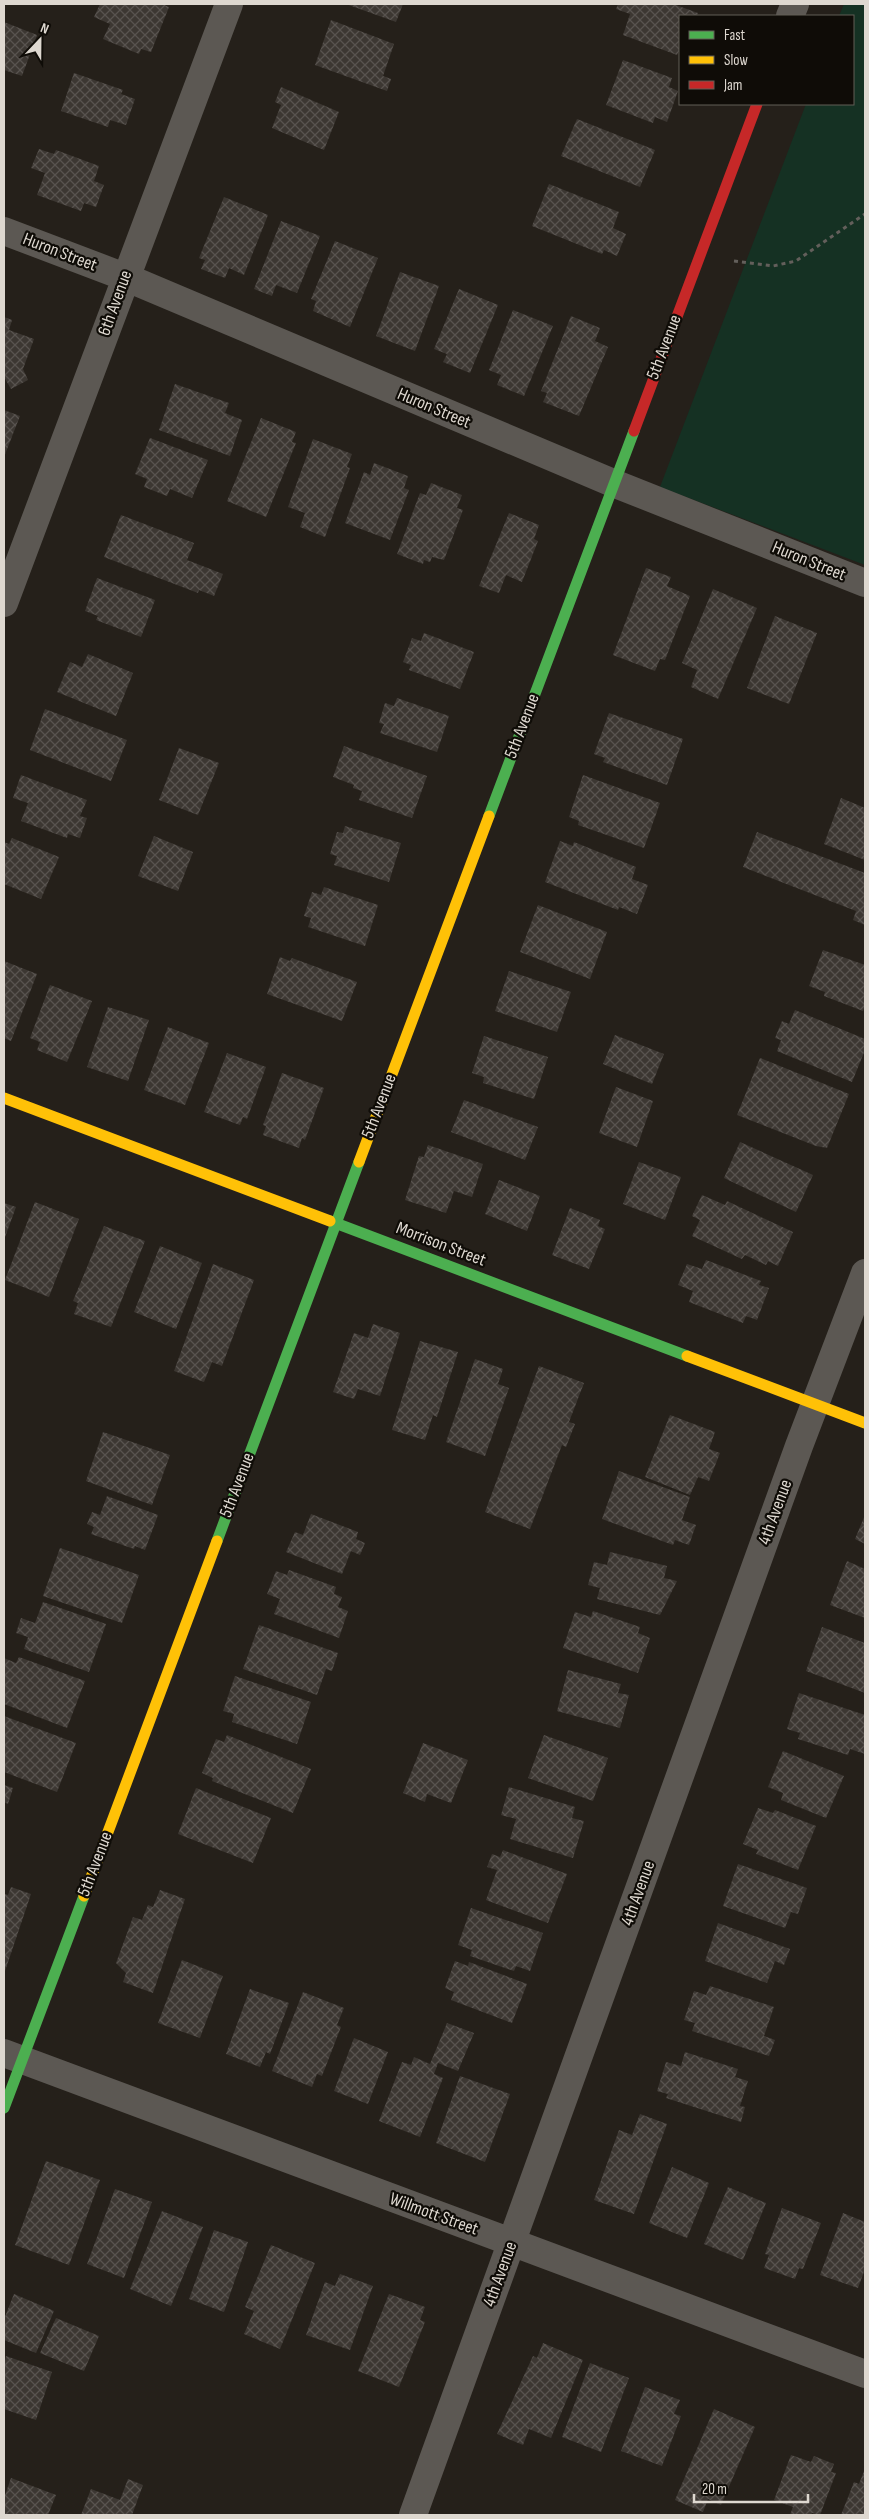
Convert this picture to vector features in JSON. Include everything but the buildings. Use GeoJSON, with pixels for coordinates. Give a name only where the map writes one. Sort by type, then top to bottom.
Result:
{"type":"FeatureCollection","features":[{"type":"Feature","properties":{"kind":"street","name":"6th Avenue"},"geometry":{"type":"LineString","coordinates":[[4,603],[229,4]]}},
{"type":"Feature","properties":{"kind":"street","name":"5th Avenue"},"geometry":{"type":"LineString","coordinates":[[4,2108],[12,2056],[336,1224],[757,105]]}},
{"type":"Feature","properties":{"kind":"street","name":"Huron Street"},"geometry":{"type":"LineString","coordinates":[[4,231],[125,277],[613,483],[865,583]]}},
{"type":"Feature","properties":{"kind":"street","name":"Morrison Street"},"geometry":{"type":"LineString","coordinates":[[4,1098],[865,1423]]}},
{"type":"Feature","properties":{"kind":"street","name":"4th Avenue"},"geometry":{"type":"LineString","coordinates":[[413,2515],[814,1403],[865,1272]]}},
{"type":"Feature","properties":{"kind":"street","name":"Willmott Street"},"geometry":{"type":"LineString","coordinates":[[12,2056],[865,2374]]}},
{"type":"Feature","properties":{"kind":"path"},"geometry":{"type":"LineString","coordinates":[[699,256],[773,266],[796,261],[865,214]]}},
{"type":"Feature","properties":{"kind":"green space"},"geometry":{"type":"Polygon","coordinates":[[[844,4],[865,4],[865,565],[660,487],[806,105],[854,105],[854,15],[839,15],[844,4]]]}},
{"type":"Feature","properties":{"kind":"traffic: fast"},"geometry":{"type":"LineString","coordinates":[[489,816],[634,431]]}},
{"type":"Feature","properties":{"kind":"traffic: fast"},"geometry":{"type":"LineString","coordinates":[[217,1541],[359,1162]]}},
{"type":"Feature","properties":{"kind":"traffic: fast"},"geometry":{"type":"LineString","coordinates":[[330,1221],[687,1356]]}},
{"type":"Feature","properties":{"kind":"traffic: fast"},"geometry":{"type":"LineString","coordinates":[[4,2108],[84,1896]]}},
{"type":"Feature","properties":{"kind":"traffic: slow"},"geometry":{"type":"LineString","coordinates":[[359,1162],[489,816]]}},
{"type":"Feature","properties":{"kind":"traffic: slow"},"geometry":{"type":"LineString","coordinates":[[4,1098],[330,1221]]}},
{"type":"Feature","properties":{"kind":"traffic: slow"},"geometry":{"type":"LineString","coordinates":[[687,1356],[865,1423]]}},
{"type":"Feature","properties":{"kind":"traffic: slow"},"geometry":{"type":"LineString","coordinates":[[84,1896],[217,1541]]}},
{"type":"Feature","properties":{"kind":"traffic: jam"},"geometry":{"type":"LineString","coordinates":[[634,431],[757,105]]}}]}
